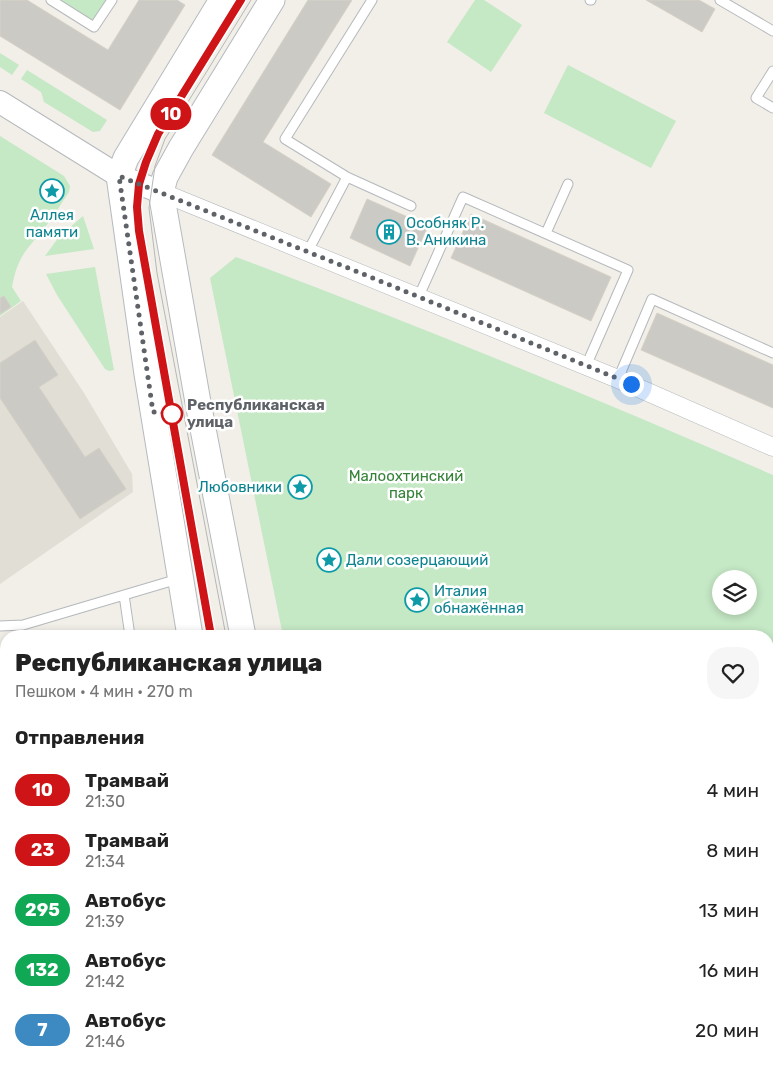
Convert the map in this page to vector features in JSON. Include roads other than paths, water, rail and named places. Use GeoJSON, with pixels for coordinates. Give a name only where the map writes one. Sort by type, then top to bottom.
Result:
{"type":"FeatureCollection","features":[{"type":"Feature","properties":{"kind":"main road"},"geometry":{"type":"LineString","coordinates":[[242,630],[201,417],[161,192],[165,177],[177,155],[272,0]]}},
{"type":"Feature","properties":{"kind":"main road"},"geometry":{"type":"LineString","coordinates":[[189,630],[137,306],[119,176],[126,158],[217,4]]}},
{"type":"Feature","properties":{"kind":"street"},"geometry":{"type":"LineString","coordinates":[[0,102],[119,176],[419,296],[618,379],[773,447]]}},
{"type":"Feature","properties":{"kind":"street"},"geometry":{"type":"LineString","coordinates":[[721,1071],[773,1071]]}},
{"type":"Feature","properties":{"kind":"lane"},"geometry":{"type":"LineString","coordinates":[[51,0],[94,27],[112,0]]}},
{"type":"Feature","properties":{"kind":"lane"},"geometry":{"type":"LineString","coordinates":[[372,0],[285,139],[348,177],[411,206]]}},
{"type":"Feature","properties":{"kind":"lane"},"geometry":{"type":"LineString","coordinates":[[724,1],[773,30]]}},
{"type":"Feature","properties":{"kind":"lane"},"geometry":{"type":"LineString","coordinates":[[773,71],[756,98],[773,108]]}},
{"type":"Feature","properties":{"kind":"lane"},"geometry":{"type":"LineString","coordinates":[[308,251],[348,177]]}},
{"type":"Feature","properties":{"kind":"lane"},"geometry":{"type":"LineString","coordinates":[[546,233],[568,184]]}},
{"type":"Feature","properties":{"kind":"lane"},"geometry":{"type":"LineString","coordinates":[[419,296],[463,197],[628,270],[586,366]]}},
{"type":"Feature","properties":{"kind":"lane"},"geometry":{"type":"LineString","coordinates":[[618,379],[652,299],[773,352]]}},
{"type":"Feature","properties":{"kind":"lane"},"geometry":{"type":"LineString","coordinates":[[0,626],[23,625],[180,579]]}},
{"type":"Feature","properties":{"kind":"lane"},"geometry":{"type":"LineString","coordinates":[[124,595],[129,630]]}},
{"type":"Feature","properties":{"kind":"tram line"},"geometry":{"type":"LineString","coordinates":[[210,630],[139,231],[137,207],[139,184],[158,135],[241,0]]}},
{"type":"Feature","properties":{"kind":"tram line","name":"10"},"geometry":{"type":"LineString","coordinates":[[210,630],[139,231],[137,207],[139,184],[158,134],[241,0]]}},
{"type":"Feature","properties":{"kind":"tram line"},"geometry":{"type":"LineString","coordinates":[[225,630],[157,273],[149,208],[155,166],[165,139],[251,0]]}},
{"type":"Feature","properties":{"kind":"place","name":"Аллея памяти"},"geometry":{"type":"Point","coordinates":[52,191]}},
{"type":"Feature","properties":{"kind":"place","name":"Особняк Р. В. Аникина"},"geometry":{"type":"Point","coordinates":[389,232]}},
{"type":"Feature","properties":{"kind":"place","name":"Республиканская улица"},"geometry":{"type":"Point","coordinates":[172,414]}},
{"type":"Feature","properties":{"kind":"place","name":"Любовники"},"geometry":{"type":"Point","coordinates":[300,487]}},
{"type":"Feature","properties":{"kind":"place","name":"Дали созерцающий"},"geometry":{"type":"Point","coordinates":[329,560]}},
{"type":"Feature","properties":{"kind":"place","name":"Италия обнажённая"},"geometry":{"type":"Point","coordinates":[417,600]}},
{"type":"Feature","properties":{"kind":"park label","name":"Малоохтинский парк"},"geometry":{"type":"Point","coordinates":[406,484]}}]}
